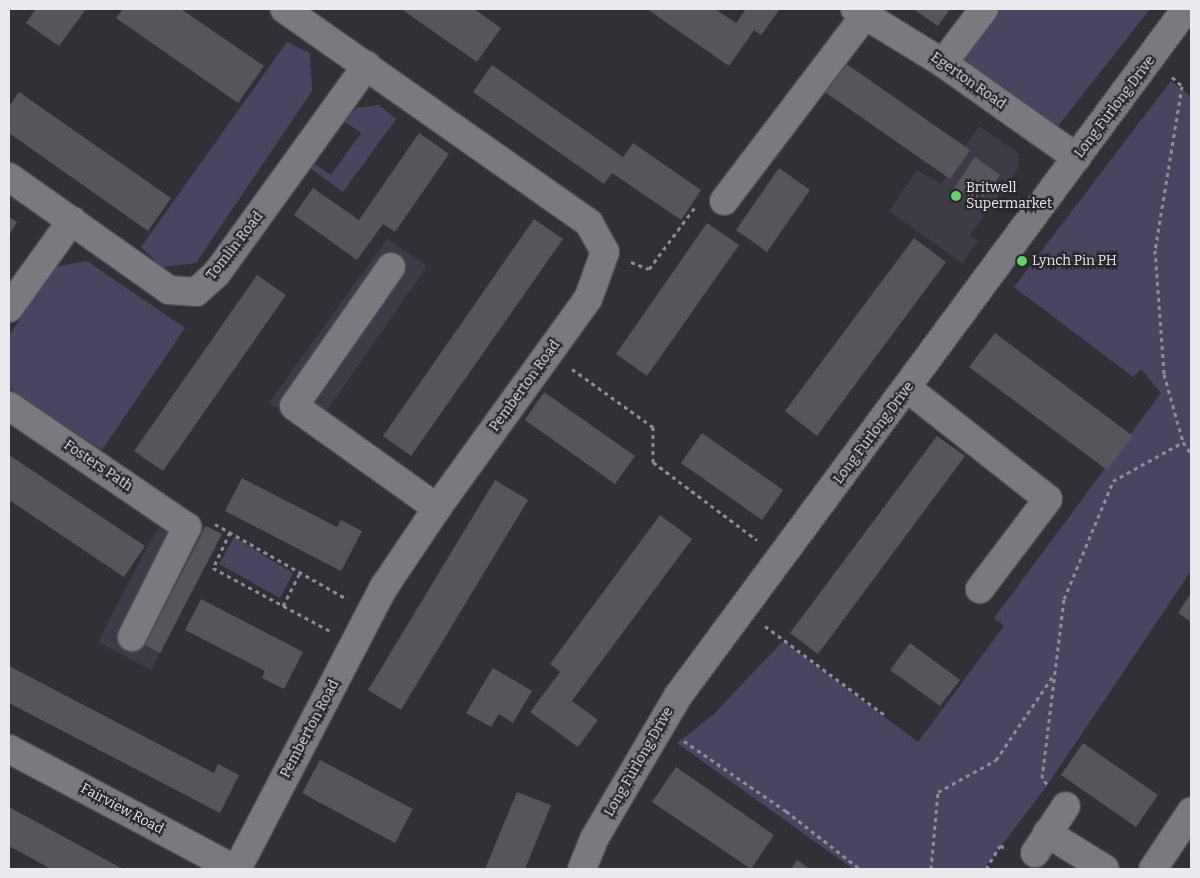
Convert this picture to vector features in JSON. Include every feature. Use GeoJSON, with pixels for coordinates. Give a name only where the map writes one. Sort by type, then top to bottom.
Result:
{"type":"FeatureCollection","features":[{"type":"Feature","properties":{"kind":"street"},"geometry":{"type":"LineString","coordinates":[[285,9],[589,223],[605,252]]}},
{"type":"Feature","properties":{"kind":"street"},"geometry":{"type":"LineString","coordinates":[[943,63],[984,9]]}},
{"type":"Feature","properties":{"kind":"street","name":"Long Furlong Drive"},"geometry":{"type":"LineString","coordinates":[[582,869],[594,840],[678,696],[1186,9]]}},
{"type":"Feature","properties":{"kind":"street"},"geometry":{"type":"LineString","coordinates":[[724,201],[860,12]]}},
{"type":"Feature","properties":{"kind":"street","name":"Egerton Road"},"geometry":{"type":"LineString","coordinates":[[860,12],[943,63],[1077,158]]}},
{"type":"Feature","properties":{"kind":"street","name":"Tomlin Road"},"geometry":{"type":"LineString","coordinates":[[9,177],[169,290],[196,292],[217,273],[367,65]]}},
{"type":"Feature","properties":{"kind":"street"},"geometry":{"type":"LineString","coordinates":[[9,308],[72,220]]}},
{"type":"Feature","properties":{"kind":"street","name":"Pemberton Road"},"geometry":{"type":"LineString","coordinates":[[236,869],[371,613],[437,508],[588,299],[605,252]]}},
{"type":"Feature","properties":{"kind":"street"},"geometry":{"type":"LineString","coordinates":[[391,267],[294,406],[437,508]]}},
{"type":"Feature","properties":{"kind":"street"},"geometry":{"type":"LineString","coordinates":[[907,388],[1048,500],[980,589]]}},
{"type":"Feature","properties":{"kind":"street","name":"Fosters Path"},"geometry":{"type":"LineString","coordinates":[[9,406],[197,523]]}},
{"type":"Feature","properties":{"kind":"street"},"geometry":{"type":"LineString","coordinates":[[132,637],[197,523]]}},
{"type":"Feature","properties":{"kind":"street","name":"Fairview Road"},"geometry":{"type":"LineString","coordinates":[[9,749],[236,869]]}},
{"type":"Feature","properties":{"kind":"street"},"geometry":{"type":"LineString","coordinates":[[1066,806],[1041,843],[1105,869]]}},
{"type":"Feature","properties":{"kind":"street"},"geometry":{"type":"LineString","coordinates":[[1153,869],[1191,812]]}},
{"type":"Feature","properties":{"kind":"path"},"geometry":{"type":"LineString","coordinates":[[1150,59],[1182,86],[1155,250],[1164,374],[1183,442],[1191,454]]}},
{"type":"Feature","properties":{"kind":"path"},"geometry":{"type":"LineString","coordinates":[[605,252],[649,269],[710,189],[724,201]]}},
{"type":"Feature","properties":{"kind":"path"},"geometry":{"type":"LineString","coordinates":[[550,352],[653,427],[653,462],[780,558]]}},
{"type":"Feature","properties":{"kind":"path"},"geometry":{"type":"LineString","coordinates":[[1066,806],[1042,778],[1064,599],[1113,482],[1183,442]]}},
{"type":"Feature","properties":{"kind":"path"},"geometry":{"type":"LineString","coordinates":[[197,523],[230,532],[371,613]]}},
{"type":"Feature","properties":{"kind":"path"},"geometry":{"type":"LineString","coordinates":[[230,532],[213,568],[354,644]]}},
{"type":"Feature","properties":{"kind":"path"},"geometry":{"type":"LineString","coordinates":[[283,606],[300,572]]}},
{"type":"Feature","properties":{"kind":"path"},"geometry":{"type":"LineString","coordinates":[[743,610],[885,715]]}},
{"type":"Feature","properties":{"kind":"path"},"geometry":{"type":"LineString","coordinates":[[930,869],[938,792],[996,760],[1055,672]]}},
{"type":"Feature","properties":{"kind":"path"},"geometry":{"type":"LineString","coordinates":[[661,725],[786,811],[860,869]]}},
{"type":"Feature","properties":{"kind":"shaded area"},"geometry":{"type":"Polygon","coordinates":[[[997,9],[1150,9],[1054,131],[956,63],[997,9]]]}},
{"type":"Feature","properties":{"kind":"shaded area"},"geometry":{"type":"Polygon","coordinates":[[[287,42],[310,53],[312,91],[196,263],[162,267],[141,247],[287,42]]]}},
{"type":"Feature","properties":{"kind":"shaded area"},"geometry":{"type":"Polygon","coordinates":[[[1171,81],[1191,97],[1191,571],[1046,787],[984,869],[853,869],[677,743],[713,715],[783,641],[918,742],[1004,626],[994,618],[1161,393],[1141,369],[1133,377],[1014,287],[1171,81]]]}},
{"type":"Feature","properties":{"kind":"shaded area"},"geometry":{"type":"Polygon","coordinates":[[[379,105],[396,119],[343,192],[310,168],[313,163],[331,175],[361,133],[342,120],[357,108],[379,105]]]}},
{"type":"Feature","properties":{"kind":"shaded area"},"geometry":{"type":"Polygon","coordinates":[[[979,126],[1019,154],[1018,169],[970,235],[978,241],[962,263],[889,211],[917,170],[941,184],[979,126]]]}},
{"type":"Feature","properties":{"kind":"shaded area"},"geometry":{"type":"Polygon","coordinates":[[[387,239],[427,266],[322,418],[416,483],[404,506],[398,491],[269,403],[387,239]]]}},
{"type":"Feature","properties":{"kind":"shaded area"},"geometry":{"type":"Polygon","coordinates":[[[87,261],[185,328],[102,450],[9,388],[9,336],[54,267],[87,261]]]}},
{"type":"Feature","properties":{"kind":"shaded area"},"geometry":{"type":"Polygon","coordinates":[[[172,506],[220,536],[151,670],[98,642],[146,549],[172,506]]]}},
{"type":"Feature","properties":{"kind":"shaded area"},"geometry":{"type":"Polygon","coordinates":[[[234,537],[293,573],[280,598],[219,564],[234,537]]]}},
{"type":"Feature","properties":{"kind":"building"},"geometry":{"type":"Polygon","coordinates":[[[36,9],[86,9],[59,46],[26,23],[36,9]]]}},
{"type":"Feature","properties":{"kind":"building"},"geometry":{"type":"Polygon","coordinates":[[[123,9],[181,9],[264,66],[238,103],[116,18],[123,9]]]}},
{"type":"Feature","properties":{"kind":"building"},"geometry":{"type":"Polygon","coordinates":[[[401,9],[474,9],[501,28],[477,62],[401,9]]]}},
{"type":"Feature","properties":{"kind":"building"},"geometry":{"type":"Polygon","coordinates":[[[647,9],[715,9],[736,23],[746,9],[780,9],[761,35],[754,30],[729,66],[647,9]]]}},
{"type":"Feature","properties":{"kind":"building"},"geometry":{"type":"Polygon","coordinates":[[[913,9],[950,9],[938,26],[913,9]]]}},
{"type":"Feature","properties":{"kind":"building"},"geometry":{"type":"Polygon","coordinates":[[[845,63],[970,150],[950,179],[825,92],[845,63]]]}},
{"type":"Feature","properties":{"kind":"building"},"geometry":{"type":"Polygon","coordinates":[[[492,65],[623,157],[633,143],[701,190],[681,220],[612,173],[604,184],[473,92],[492,65]]]}},
{"type":"Feature","properties":{"kind":"building"},"geometry":{"type":"Polygon","coordinates":[[[19,92],[171,198],[148,231],[9,133],[9,106],[19,92]]]}},
{"type":"Feature","properties":{"kind":"building"},"geometry":{"type":"Polygon","coordinates":[[[419,133],[449,154],[395,232],[383,224],[357,260],[294,215],[313,188],[359,220],[419,133]]]}},
{"type":"Feature","properties":{"kind":"building"},"geometry":{"type":"Polygon","coordinates":[[[975,157],[1000,175],[980,204],[955,187],[975,157]]]}},
{"type":"Feature","properties":{"kind":"building"},"geometry":{"type":"Polygon","coordinates":[[[779,168],[810,190],[767,252],[736,230],[779,168]]]}},
{"type":"Feature","properties":{"kind":"building"},"geometry":{"type":"Polygon","coordinates":[[[9,217],[17,222],[9,235],[9,217]]]}},
{"type":"Feature","properties":{"kind":"building"},"geometry":{"type":"Polygon","coordinates":[[[534,219],[563,239],[411,456],[383,436],[534,219]]]}},
{"type":"Feature","properties":{"kind":"building"},"geometry":{"type":"Polygon","coordinates":[[[707,223],[739,245],[647,376],[616,354],[707,223]]]}},
{"type":"Feature","properties":{"kind":"building"},"geometry":{"type":"Polygon","coordinates":[[[914,238],[946,262],[817,436],[785,411],[914,238]]]}},
{"type":"Feature","properties":{"kind":"building"},"geometry":{"type":"Polygon","coordinates":[[[257,275],[286,295],[163,471],[134,451],[257,275]]]}},
{"type":"Feature","properties":{"kind":"building"},"geometry":{"type":"Polygon","coordinates":[[[995,333],[1133,436],[1107,470],[969,367],[995,333]]]}},
{"type":"Feature","properties":{"kind":"building"},"geometry":{"type":"Polygon","coordinates":[[[544,392],[635,456],[615,484],[525,420],[544,392]]]}},
{"type":"Feature","properties":{"kind":"building"},"geometry":{"type":"Polygon","coordinates":[[[702,433],[783,490],[762,520],[681,463],[702,433]]]}},
{"type":"Feature","properties":{"kind":"building"},"geometry":{"type":"Polygon","coordinates":[[[937,436],[965,456],[818,654],[790,633],[937,436]]]}},
{"type":"Feature","properties":{"kind":"building"},"geometry":{"type":"Polygon","coordinates":[[[9,455],[145,546],[124,577],[9,500],[9,455]]]}},
{"type":"Feature","properties":{"kind":"building"},"geometry":{"type":"Polygon","coordinates":[[[242,478],[337,527],[341,520],[362,531],[341,571],[225,511],[242,478]]]}},
{"type":"Feature","properties":{"kind":"building"},"geometry":{"type":"Polygon","coordinates":[[[495,480],[528,500],[401,710],[368,690],[495,480]]]}},
{"type":"Feature","properties":{"kind":"building"},"geometry":{"type":"Polygon","coordinates":[[[660,515],[692,539],[572,701],[598,720],[578,747],[530,712],[560,672],[550,664],[660,515]]]}},
{"type":"Feature","properties":{"kind":"building"},"geometry":{"type":"Polygon","coordinates":[[[206,526],[222,534],[160,653],[145,645],[206,526]]]}},
{"type":"Feature","properties":{"kind":"building"},"geometry":{"type":"Polygon","coordinates":[[[1191,593],[1191,622],[1178,613],[1191,593]]]}},
{"type":"Feature","properties":{"kind":"building"},"geometry":{"type":"Polygon","coordinates":[[[201,599],[303,652],[284,689],[262,678],[265,671],[185,630],[201,599]]]}},
{"type":"Feature","properties":{"kind":"building"},"geometry":{"type":"Polygon","coordinates":[[[910,643],[960,680],[940,706],[890,670],[910,643]]]}},
{"type":"Feature","properties":{"kind":"building"},"geometry":{"type":"Polygon","coordinates":[[[9,666],[214,773],[218,764],[239,775],[220,813],[9,703],[9,666]]]}},
{"type":"Feature","properties":{"kind":"building"},"geometry":{"type":"Polygon","coordinates":[[[493,668],[532,691],[513,723],[499,714],[491,727],[466,713],[493,668]]]}},
{"type":"Feature","properties":{"kind":"building"},"geometry":{"type":"Polygon","coordinates":[[[1083,743],[1158,795],[1136,827],[1061,775],[1083,743]]]}},
{"type":"Feature","properties":{"kind":"building"},"geometry":{"type":"Polygon","coordinates":[[[320,760],[413,809],[395,843],[302,793],[320,760]]]}},
{"type":"Feature","properties":{"kind":"building"},"geometry":{"type":"Polygon","coordinates":[[[676,767],[774,835],[751,869],[652,802],[676,767]]]}},
{"type":"Feature","properties":{"kind":"building"},"geometry":{"type":"Polygon","coordinates":[[[517,792],[551,805],[525,869],[485,869],[517,792]]]}},
{"type":"Feature","properties":{"kind":"building"},"geometry":{"type":"Polygon","coordinates":[[[9,807],[123,869],[51,869],[9,846],[9,807]]]}},
{"type":"Feature","properties":{"kind":"building"},"geometry":{"type":"Polygon","coordinates":[[[797,860],[810,869],[791,869],[797,860]]]}},
{"type":"Feature","properties":{"kind":"place","name":"Britwell Supermarket"},"geometry":{"type":"Point","coordinates":[956,196]}},
{"type":"Feature","properties":{"kind":"place","name":"Lynch Pin PH"},"geometry":{"type":"Point","coordinates":[1022,261]}}]}
